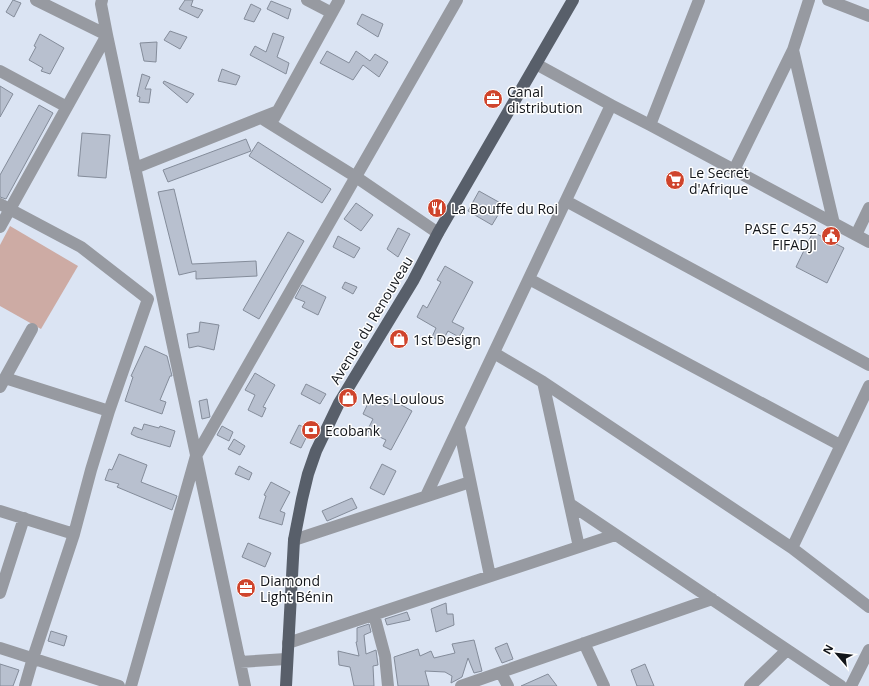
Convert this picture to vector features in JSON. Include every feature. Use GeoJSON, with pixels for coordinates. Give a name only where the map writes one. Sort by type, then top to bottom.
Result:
{"type":"FeatureCollection","features":[{"type":"Feature","properties":{"kind":"main road","name":"Avenue du Renouveau"},"geometry":{"type":"LineString","coordinates":[[286,686],[286,658],[294,540],[308,474],[326,429],[339,403],[413,281],[438,233],[573,0]]}},
{"type":"Feature","properties":{"kind":"street"},"geometry":{"type":"LineString","coordinates":[[36,0],[107,35]]}},
{"type":"Feature","properties":{"kind":"street"},"geometry":{"type":"LineString","coordinates":[[102,0],[101,4],[107,35],[245,686]]}},
{"type":"Feature","properties":{"kind":"street"},"geometry":{"type":"LineString","coordinates":[[307,0],[332,13]]}},
{"type":"Feature","properties":{"kind":"street"},"geometry":{"type":"LineString","coordinates":[[135,168],[266,121],[278,111],[339,0]]}},
{"type":"Feature","properties":{"kind":"street"},"geometry":{"type":"LineString","coordinates":[[131,686],[196,456],[457,0]]}},
{"type":"Feature","properties":{"kind":"street"},"geometry":{"type":"LineString","coordinates":[[650,125],[699,0]]}},
{"type":"Feature","properties":{"kind":"street"},"geometry":{"type":"LineString","coordinates":[[734,170],[793,50],[809,0]]}},
{"type":"Feature","properties":{"kind":"street"},"geometry":{"type":"LineString","coordinates":[[828,0],[869,16]]}},
{"type":"Feature","properties":{"kind":"street"},"geometry":{"type":"LineString","coordinates":[[0,227],[5,207],[67,106],[107,35]]}},
{"type":"Feature","properties":{"kind":"street"},"geometry":{"type":"LineString","coordinates":[[793,50],[834,224]]}},
{"type":"Feature","properties":{"kind":"street"},"geometry":{"type":"LineString","coordinates":[[536,64],[611,106],[650,125],[869,242]]}},
{"type":"Feature","properties":{"kind":"street"},"geometry":{"type":"LineString","coordinates":[[0,71],[67,106]]}},
{"type":"Feature","properties":{"kind":"street"},"geometry":{"type":"LineString","coordinates":[[426,496],[611,106]]}},
{"type":"Feature","properties":{"kind":"street"},"geometry":{"type":"LineString","coordinates":[[266,121],[356,177],[438,233]]}},
{"type":"Feature","properties":{"kind":"street"},"geometry":{"type":"LineString","coordinates":[[566,201],[869,365]]}},
{"type":"Feature","properties":{"kind":"street"},"geometry":{"type":"LineString","coordinates":[[5,207],[81,247],[148,300],[109,411],[74,534],[32,658],[25,686]]}},
{"type":"Feature","properties":{"kind":"street"},"geometry":{"type":"LineString","coordinates":[[856,235],[869,208]]}},
{"type":"Feature","properties":{"kind":"street"},"geometry":{"type":"LineString","coordinates":[[529,279],[840,445]]}},
{"type":"Feature","properties":{"kind":"street"},"geometry":{"type":"LineString","coordinates":[[32,329],[2,382],[109,411]]}},
{"type":"Feature","properties":{"kind":"street"},"geometry":{"type":"LineString","coordinates":[[494,353],[543,382],[792,548],[869,607]]}},
{"type":"Feature","properties":{"kind":"street"},"geometry":{"type":"LineString","coordinates":[[543,382],[579,547]]}},
{"type":"Feature","properties":{"kind":"street"},"geometry":{"type":"LineString","coordinates":[[792,548],[869,386]]}},
{"type":"Feature","properties":{"kind":"street"},"geometry":{"type":"LineString","coordinates":[[459,427],[490,576]]}},
{"type":"Feature","properties":{"kind":"street"},"geometry":{"type":"LineString","coordinates":[[294,540],[470,482]]}},
{"type":"Feature","properties":{"kind":"street"},"geometry":{"type":"LineString","coordinates":[[570,504],[841,686]]}},
{"type":"Feature","properties":{"kind":"street"},"geometry":{"type":"LineString","coordinates":[[0,511],[74,534]]}},
{"type":"Feature","properties":{"kind":"street"},"geometry":{"type":"LineString","coordinates":[[0,593],[24,518]]}},
{"type":"Feature","properties":{"kind":"street"},"geometry":{"type":"LineString","coordinates":[[288,643],[615,535]]}},
{"type":"Feature","properties":{"kind":"street"},"geometry":{"type":"LineString","coordinates":[[461,686],[712,599]]}},
{"type":"Feature","properties":{"kind":"street"},"geometry":{"type":"LineString","coordinates":[[374,615],[385,656],[388,686]]}},
{"type":"Feature","properties":{"kind":"street"},"geometry":{"type":"LineString","coordinates":[[584,643],[604,686]]}},
{"type":"Feature","properties":{"kind":"street"},"geometry":{"type":"LineString","coordinates":[[0,648],[119,686]]}},
{"type":"Feature","properties":{"kind":"street"},"geometry":{"type":"LineString","coordinates":[[750,686],[788,650]]}},
{"type":"Feature","properties":{"kind":"street"},"geometry":{"type":"LineString","coordinates":[[851,686],[869,650]]}},
{"type":"Feature","properties":{"kind":"street"},"geometry":{"type":"LineString","coordinates":[[240,662],[286,658]]}},
{"type":"Feature","properties":{"kind":"street"},"geometry":{"type":"LineString","coordinates":[[500,673],[508,686]]}},
{"type":"Feature","properties":{"kind":"shaded area"},"geometry":{"type":"Polygon","coordinates":[[[10,226],[78,266],[41,329],[0,306],[0,245],[10,226]]]}},
{"type":"Feature","properties":{"kind":"building"},"geometry":{"type":"Polygon","coordinates":[[[13,0],[21,3],[14,17],[6,12],[13,0]]]}},
{"type":"Feature","properties":{"kind":"building"},"geometry":{"type":"Polygon","coordinates":[[[185,0],[193,0],[191,6],[203,10],[198,18],[179,9],[185,0]]]}},
{"type":"Feature","properties":{"kind":"building"},"geometry":{"type":"Polygon","coordinates":[[[271,1],[291,9],[288,19],[267,9],[271,1]]]}},
{"type":"Feature","properties":{"kind":"building"},"geometry":{"type":"Polygon","coordinates":[[[251,4],[261,9],[254,22],[244,19],[251,4]]]}},
{"type":"Feature","properties":{"kind":"building"},"geometry":{"type":"Polygon","coordinates":[[[362,14],[383,24],[378,37],[357,24],[362,14]]]}},
{"type":"Feature","properties":{"kind":"building"},"geometry":{"type":"Polygon","coordinates":[[[170,31],[187,37],[180,49],[164,40],[170,31]]]}},
{"type":"Feature","properties":{"kind":"building"},"geometry":{"type":"Polygon","coordinates":[[[273,33],[284,37],[277,57],[289,63],[286,74],[250,55],[255,46],[266,52],[273,33]]]}},
{"type":"Feature","properties":{"kind":"building"},"geometry":{"type":"Polygon","coordinates":[[[40,34],[64,48],[50,74],[41,71],[43,68],[29,60],[36,47],[34,46],[40,34]]]}},
{"type":"Feature","properties":{"kind":"building"},"geometry":{"type":"Polygon","coordinates":[[[157,42],[156,62],[144,61],[140,43],[157,42]]]}},
{"type":"Feature","properties":{"kind":"building"},"geometry":{"type":"Polygon","coordinates":[[[327,51],[349,63],[356,51],[370,61],[375,54],[388,62],[379,77],[363,65],[353,80],[320,63],[327,51]]]}},
{"type":"Feature","properties":{"kind":"building"},"geometry":{"type":"Polygon","coordinates":[[[222,69],[240,76],[236,85],[218,81],[222,69]]]}},
{"type":"Feature","properties":{"kind":"building"},"geometry":{"type":"Polygon","coordinates":[[[142,74],[150,77],[145,89],[151,89],[149,103],[139,102],[140,97],[137,96],[142,74]]]}},
{"type":"Feature","properties":{"kind":"building"},"geometry":{"type":"Polygon","coordinates":[[[164,81],[194,94],[187,103],[163,83],[164,81]]]}},
{"type":"Feature","properties":{"kind":"building"},"geometry":{"type":"Polygon","coordinates":[[[0,86],[13,94],[0,117],[0,86]]]}},
{"type":"Feature","properties":{"kind":"building"},"geometry":{"type":"Polygon","coordinates":[[[39,105],[53,113],[6,199],[0,197],[0,175],[39,105]]]}},
{"type":"Feature","properties":{"kind":"building"},"geometry":{"type":"Polygon","coordinates":[[[82,133],[110,135],[106,178],[78,176],[82,133]]]}},
{"type":"Feature","properties":{"kind":"building"},"geometry":{"type":"Polygon","coordinates":[[[246,139],[251,151],[168,182],[163,170],[246,139]]]}},
{"type":"Feature","properties":{"kind":"building"},"geometry":{"type":"Polygon","coordinates":[[[258,142],[331,189],[322,203],[249,156],[258,142]]]}},
{"type":"Feature","properties":{"kind":"building"},"geometry":{"type":"Polygon","coordinates":[[[174,189],[192,264],[256,261],[257,276],[196,279],[196,271],[179,275],[158,192],[174,189]]]}},
{"type":"Feature","properties":{"kind":"building"},"geometry":{"type":"Polygon","coordinates":[[[479,191],[504,205],[492,225],[468,211],[479,191]]]}},
{"type":"Feature","properties":{"kind":"building"},"geometry":{"type":"Polygon","coordinates":[[[356,203],[373,215],[361,231],[344,219],[356,203]]]}},
{"type":"Feature","properties":{"kind":"building"},"geometry":{"type":"Polygon","coordinates":[[[398,228],[410,234],[398,257],[387,249],[398,228]]]}},
{"type":"Feature","properties":{"kind":"building"},"geometry":{"type":"Polygon","coordinates":[[[288,232],[304,241],[259,319],[243,310],[288,232]]]}},
{"type":"Feature","properties":{"kind":"building"},"geometry":{"type":"Polygon","coordinates":[[[813,232],[844,248],[827,283],[796,267],[813,232]]]}},
{"type":"Feature","properties":{"kind":"building"},"geometry":{"type":"Polygon","coordinates":[[[338,236],[360,248],[354,258],[333,247],[338,236]]]}},
{"type":"Feature","properties":{"kind":"building"},"geometry":{"type":"Polygon","coordinates":[[[445,266],[473,282],[452,322],[464,328],[459,337],[448,331],[442,342],[432,337],[436,328],[417,317],[423,305],[427,308],[441,282],[437,280],[445,266]]]}},
{"type":"Feature","properties":{"kind":"building"},"geometry":{"type":"Polygon","coordinates":[[[345,282],[357,287],[353,294],[342,288],[345,282]]]}},
{"type":"Feature","properties":{"kind":"building"},"geometry":{"type":"Polygon","coordinates":[[[302,285],[326,297],[318,315],[302,307],[305,302],[295,298],[302,285]]]}},
{"type":"Feature","properties":{"kind":"building"},"geometry":{"type":"Polygon","coordinates":[[[200,322],[219,325],[214,350],[198,346],[189,348],[187,334],[199,332],[200,322]]]}},
{"type":"Feature","properties":{"kind":"building"},"geometry":{"type":"Polygon","coordinates":[[[145,346],[167,356],[172,376],[170,376],[160,400],[166,402],[162,414],[125,401],[133,377],[131,376],[145,346]]]}},
{"type":"Feature","properties":{"kind":"building"},"geometry":{"type":"Polygon","coordinates":[[[255,373],[275,385],[263,407],[266,408],[262,417],[248,410],[255,395],[245,390],[255,373]]]}},
{"type":"Feature","properties":{"kind":"building"},"geometry":{"type":"Polygon","coordinates":[[[306,384],[326,394],[320,404],[301,394],[306,384]]]}},
{"type":"Feature","properties":{"kind":"building"},"geometry":{"type":"Polygon","coordinates":[[[389,398],[412,411],[391,450],[383,446],[386,440],[367,431],[373,419],[363,414],[370,399],[385,406],[389,398]]]}},
{"type":"Feature","properties":{"kind":"building"},"geometry":{"type":"Polygon","coordinates":[[[207,399],[210,417],[202,419],[199,401],[207,399]]]}},
{"type":"Feature","properties":{"kind":"building"},"geometry":{"type":"Polygon","coordinates":[[[144,424],[159,428],[160,426],[175,431],[170,447],[131,434],[134,427],[142,430],[144,424]]]}},
{"type":"Feature","properties":{"kind":"building"},"geometry":{"type":"Polygon","coordinates":[[[299,425],[310,430],[301,448],[290,443],[299,425]]]}},
{"type":"Feature","properties":{"kind":"building"},"geometry":{"type":"Polygon","coordinates":[[[222,426],[233,432],[229,441],[217,435],[222,426]]]}},
{"type":"Feature","properties":{"kind":"building"},"geometry":{"type":"Polygon","coordinates":[[[234,439],[245,446],[240,455],[228,449],[234,439]]]}},
{"type":"Feature","properties":{"kind":"building"},"geometry":{"type":"Polygon","coordinates":[[[119,454],[147,465],[141,482],[177,496],[172,510],[117,487],[119,484],[105,480],[109,469],[112,470],[119,454]]]}},
{"type":"Feature","properties":{"kind":"building"},"geometry":{"type":"Polygon","coordinates":[[[382,464],[396,471],[384,495],[370,488],[382,464]]]}},
{"type":"Feature","properties":{"kind":"building"},"geometry":{"type":"Polygon","coordinates":[[[239,466],[252,473],[249,480],[235,474],[239,466]]]}},
{"type":"Feature","properties":{"kind":"building"},"geometry":{"type":"Polygon","coordinates":[[[271,482],[290,492],[280,511],[285,513],[282,525],[259,518],[266,496],[264,495],[271,482]]]}},
{"type":"Feature","properties":{"kind":"building"},"geometry":{"type":"Polygon","coordinates":[[[352,498],[357,508],[327,521],[322,511],[352,498]]]}},
{"type":"Feature","properties":{"kind":"building"},"geometry":{"type":"Polygon","coordinates":[[[248,543],[271,553],[265,567],[242,557],[248,543]]]}},
{"type":"Feature","properties":{"kind":"building"},"geometry":{"type":"Polygon","coordinates":[[[446,603],[447,614],[453,614],[454,625],[436,632],[431,609],[446,603]]]}},
{"type":"Feature","properties":{"kind":"building"},"geometry":{"type":"Polygon","coordinates":[[[407,612],[410,620],[387,625],[385,619],[407,612]]]}},
{"type":"Feature","properties":{"kind":"building"},"geometry":{"type":"Polygon","coordinates":[[[369,624],[371,632],[364,635],[366,654],[376,650],[378,665],[373,666],[374,686],[354,686],[350,667],[339,665],[338,651],[359,656],[356,642],[357,628],[369,624]]]}},
{"type":"Feature","properties":{"kind":"building"},"geometry":{"type":"Polygon","coordinates":[[[51,631],[67,636],[64,646],[48,641],[51,631]]]}},
{"type":"Feature","properties":{"kind":"building"},"geometry":{"type":"Polygon","coordinates":[[[474,640],[482,671],[474,673],[468,658],[462,677],[451,683],[452,676],[445,672],[425,671],[429,686],[398,686],[394,657],[418,649],[420,656],[431,651],[434,658],[455,653],[452,644],[474,640]]]}},
{"type":"Feature","properties":{"kind":"building"},"geometry":{"type":"Polygon","coordinates":[[[507,643],[513,659],[502,663],[495,648],[507,643]]]}},
{"type":"Feature","properties":{"kind":"building"},"geometry":{"type":"Polygon","coordinates":[[[0,664],[19,670],[13,686],[0,686],[0,664]]]}},
{"type":"Feature","properties":{"kind":"building"},"geometry":{"type":"Polygon","coordinates":[[[645,664],[654,686],[637,686],[631,670],[645,664]]]}},
{"type":"Feature","properties":{"kind":"building"},"geometry":{"type":"Polygon","coordinates":[[[548,674],[557,686],[521,686],[548,674]]]}},
{"type":"Feature","properties":{"kind":"place","name":"Canal distribution"},"geometry":{"type":"Point","coordinates":[493,99]}},
{"type":"Feature","properties":{"kind":"place","name":"Le Secret d'Afrique"},"geometry":{"type":"Point","coordinates":[675,180]}},
{"type":"Feature","properties":{"kind":"place","name":"La Bouffe du Roi"},"geometry":{"type":"Point","coordinates":[437,208]}},
{"type":"Feature","properties":{"kind":"place","name":"PASE C 452 FIFADJI"},"geometry":{"type":"Point","coordinates":[831,236]}},
{"type":"Feature","properties":{"kind":"place","name":"1st Design"},"geometry":{"type":"Point","coordinates":[399,339]}},
{"type":"Feature","properties":{"kind":"place","name":"Mes Loulous"},"geometry":{"type":"Point","coordinates":[348,398]}},
{"type":"Feature","properties":{"kind":"place","name":"Ecobank"},"geometry":{"type":"Point","coordinates":[311,430]}},
{"type":"Feature","properties":{"kind":"place","name":"Diamond Light Bénin"},"geometry":{"type":"Point","coordinates":[246,588]}}]}
